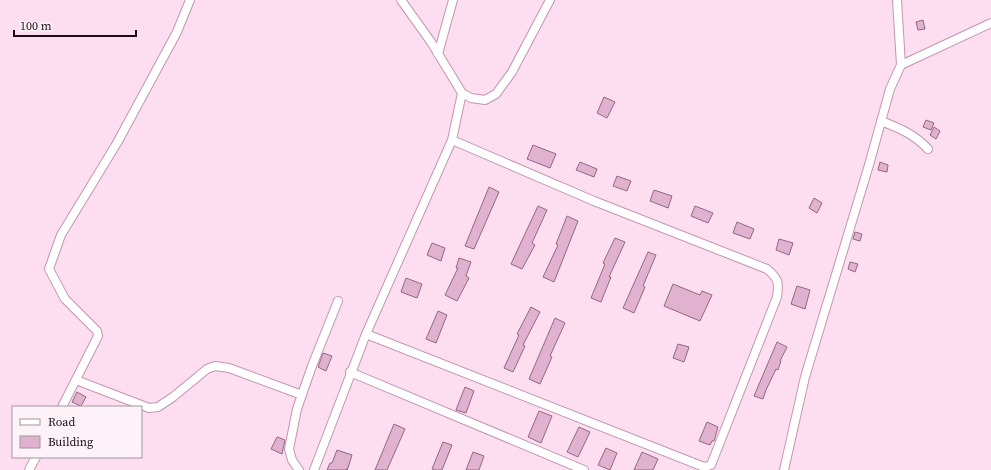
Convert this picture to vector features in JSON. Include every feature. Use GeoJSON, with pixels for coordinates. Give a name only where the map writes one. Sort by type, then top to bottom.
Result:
{"type":"FeatureCollection","features":[{"type":"Feature","properties":{"kind":"street"},"geometry":{"type":"LineString","coordinates":[[63,406],[98,336],[97,331],[65,298],[49,269],[61,235],[121,136],[177,32],[190,0]]}},
{"type":"Feature","properties":{"kind":"street"},"geometry":{"type":"LineString","coordinates":[[401,0],[438,54],[462,93],[471,98],[485,100],[496,94],[512,72],[550,0]]}},
{"type":"Feature","properties":{"kind":"street"},"geometry":{"type":"LineString","coordinates":[[438,54],[453,0]]}},
{"type":"Feature","properties":{"kind":"street"},"geometry":{"type":"LineString","coordinates":[[784,470],[805,377],[890,89],[901,64],[897,0]]}},
{"type":"Feature","properties":{"kind":"street"},"geometry":{"type":"LineString","coordinates":[[901,64],[991,24]]}},
{"type":"Feature","properties":{"kind":"street"},"geometry":{"type":"LineString","coordinates":[[314,470],[350,372],[452,140],[462,93]]}},
{"type":"Feature","properties":{"kind":"street"},"geometry":{"type":"LineString","coordinates":[[881,121],[919,139],[928,149]]}},
{"type":"Feature","properties":{"kind":"street"},"geometry":{"type":"LineString","coordinates":[[366,334],[704,467],[710,468],[777,297],[778,283],[775,275],[768,269],[594,201],[452,140]]}},
{"type":"Feature","properties":{"kind":"street"},"geometry":{"type":"LineString","coordinates":[[299,470],[292,460],[289,449],[297,409],[312,366],[338,301]]}},
{"type":"Feature","properties":{"kind":"street"},"geometry":{"type":"LineString","coordinates":[[76,380],[149,408],[158,407],[174,397],[207,369],[215,366],[229,368],[302,395]]}},
{"type":"Feature","properties":{"kind":"street"},"geometry":{"type":"LineString","coordinates":[[350,372],[584,470]]}},
{"type":"Feature","properties":{"kind":"street"},"geometry":{"type":"LineString","coordinates":[[29,470],[35,458]]}},
{"type":"Feature","properties":{"kind":"building"},"geometry":{"type":"Polygon","coordinates":[[[923,20],[925,29],[918,30],[916,22],[923,20]]]}},
{"type":"Feature","properties":{"kind":"building"},"geometry":{"type":"Polygon","coordinates":[[[604,97],[615,102],[607,118],[597,113],[604,97]]]}},
{"type":"Feature","properties":{"kind":"building"},"geometry":{"type":"Polygon","coordinates":[[[926,120],[934,123],[931,130],[923,127],[926,120]]]}},
{"type":"Feature","properties":{"kind":"building"},"geometry":{"type":"Polygon","coordinates":[[[934,127],[940,131],[936,139],[930,135],[934,127]]]}},
{"type":"Feature","properties":{"kind":"building"},"geometry":{"type":"Polygon","coordinates":[[[533,145],[556,154],[550,168],[527,159],[533,145]]]}},
{"type":"Feature","properties":{"kind":"building"},"geometry":{"type":"Polygon","coordinates":[[[580,162],[597,169],[594,177],[576,170],[580,162]]]}},
{"type":"Feature","properties":{"kind":"building"},"geometry":{"type":"Polygon","coordinates":[[[880,162],[888,165],[887,172],[878,170],[880,162]]]}},
{"type":"Feature","properties":{"kind":"building"},"geometry":{"type":"Polygon","coordinates":[[[617,176],[631,181],[627,191],[613,186],[617,176]]]}},
{"type":"Feature","properties":{"kind":"building"},"geometry":{"type":"Polygon","coordinates":[[[489,187],[499,192],[474,249],[465,246],[489,187]]]}},
{"type":"Feature","properties":{"kind":"building"},"geometry":{"type":"Polygon","coordinates":[[[654,190],[672,196],[668,208],[650,201],[654,190]]]}},
{"type":"Feature","properties":{"kind":"building"},"geometry":{"type":"Polygon","coordinates":[[[814,198],[822,203],[817,213],[809,208],[814,198]]]}},
{"type":"Feature","properties":{"kind":"building"},"geometry":{"type":"Polygon","coordinates":[[[538,206],[547,210],[532,243],[535,245],[522,269],[511,264],[538,206]]]}},
{"type":"Feature","properties":{"kind":"building"},"geometry":{"type":"Polygon","coordinates":[[[695,206],[713,213],[708,223],[691,216],[695,206]]]}},
{"type":"Feature","properties":{"kind":"building"},"geometry":{"type":"Polygon","coordinates":[[[567,216],[578,221],[554,282],[543,277],[558,245],[556,244],[567,216]]]}},
{"type":"Feature","properties":{"kind":"building"},"geometry":{"type":"Polygon","coordinates":[[[737,222],[754,229],[750,239],[733,233],[737,222]]]}},
{"type":"Feature","properties":{"kind":"building"},"geometry":{"type":"Polygon","coordinates":[[[855,232],[862,234],[860,241],[853,239],[855,232]]]}},
{"type":"Feature","properties":{"kind":"building"},"geometry":{"type":"Polygon","coordinates":[[[615,238],[625,242],[609,277],[611,277],[601,302],[591,298],[605,264],[603,263],[615,238]]]}},
{"type":"Feature","properties":{"kind":"building"},"geometry":{"type":"Polygon","coordinates":[[[779,239],[793,243],[789,255],[776,250],[779,239]]]}},
{"type":"Feature","properties":{"kind":"building"},"geometry":{"type":"Polygon","coordinates":[[[432,243],[445,248],[441,261],[427,255],[432,243]]]}},
{"type":"Feature","properties":{"kind":"building"},"geometry":{"type":"Polygon","coordinates":[[[648,252],[656,255],[634,313],[623,308],[648,252]]]}},
{"type":"Feature","properties":{"kind":"building"},"geometry":{"type":"Polygon","coordinates":[[[459,258],[471,262],[466,276],[469,278],[457,301],[445,295],[458,268],[456,268],[459,258]]]}},
{"type":"Feature","properties":{"kind":"building"},"geometry":{"type":"Polygon","coordinates":[[[850,262],[858,264],[855,272],[848,269],[850,262]]]}},
{"type":"Feature","properties":{"kind":"building"},"geometry":{"type":"Polygon","coordinates":[[[406,278],[422,284],[417,298],[401,292],[406,278]]]}},
{"type":"Feature","properties":{"kind":"building"},"geometry":{"type":"Polygon","coordinates":[[[673,284],[700,295],[702,291],[712,295],[700,321],[664,306],[673,284]]]}},
{"type":"Feature","properties":{"kind":"building"},"geometry":{"type":"Polygon","coordinates":[[[797,286],[810,290],[805,309],[791,304],[797,286]]]}},
{"type":"Feature","properties":{"kind":"building"},"geometry":{"type":"Polygon","coordinates":[[[531,307],[540,312],[523,345],[525,346],[513,372],[504,368],[519,335],[517,334],[531,307]]]}},
{"type":"Feature","properties":{"kind":"building"},"geometry":{"type":"Polygon","coordinates":[[[438,311],[447,315],[436,343],[426,339],[438,311]]]}},
{"type":"Feature","properties":{"kind":"building"},"geometry":{"type":"Polygon","coordinates":[[[555,318],[565,323],[550,356],[552,357],[540,384],[529,379],[555,318]]]}},
{"type":"Feature","properties":{"kind":"building"},"geometry":{"type":"Polygon","coordinates":[[[777,342],[787,347],[780,361],[778,370],[776,369],[763,399],[754,396],[777,342]]]}},
{"type":"Feature","properties":{"kind":"building"},"geometry":{"type":"Polygon","coordinates":[[[678,344],[689,347],[684,362],[673,358],[678,344]]]}},
{"type":"Feature","properties":{"kind":"building"},"geometry":{"type":"Polygon","coordinates":[[[323,353],[332,356],[326,371],[318,367],[323,353]]]}},
{"type":"Feature","properties":{"kind":"building"},"geometry":{"type":"Polygon","coordinates":[[[465,387],[474,391],[466,413],[456,410],[465,387]]]}},
{"type":"Feature","properties":{"kind":"building"},"geometry":{"type":"Polygon","coordinates":[[[77,392],[86,397],[81,406],[72,402],[77,392]]]}},
{"type":"Feature","properties":{"kind":"building"},"geometry":{"type":"Polygon","coordinates":[[[539,411],[552,416],[541,443],[528,437],[539,411]]]}},
{"type":"Feature","properties":{"kind":"building"},"geometry":{"type":"Polygon","coordinates":[[[707,422],[718,427],[714,441],[712,441],[710,445],[699,441],[707,422]]]}},
{"type":"Feature","properties":{"kind":"building"},"geometry":{"type":"Polygon","coordinates":[[[394,424],[405,429],[387,470],[375,470],[394,424]]]}},
{"type":"Feature","properties":{"kind":"building"},"geometry":{"type":"Polygon","coordinates":[[[579,427],[590,432],[578,457],[567,452],[579,427]]]}},
{"type":"Feature","properties":{"kind":"building"},"geometry":{"type":"Polygon","coordinates":[[[277,437],[285,440],[282,454],[271,449],[277,437]]]}},
{"type":"Feature","properties":{"kind":"building"},"geometry":{"type":"Polygon","coordinates":[[[443,442],[452,445],[442,470],[432,469],[443,442]]]}},
{"type":"Feature","properties":{"kind":"building"},"geometry":{"type":"Polygon","coordinates":[[[606,448],[617,453],[610,470],[598,465],[606,448]]]}},
{"type":"Feature","properties":{"kind":"building"},"geometry":{"type":"Polygon","coordinates":[[[337,450],[352,455],[348,468],[346,469],[348,470],[327,470],[330,463],[332,463],[337,450]]]}},
{"type":"Feature","properties":{"kind":"building"},"geometry":{"type":"Polygon","coordinates":[[[473,452],[484,456],[479,470],[466,470],[473,452]]]}},
{"type":"Feature","properties":{"kind":"building"},"geometry":{"type":"Polygon","coordinates":[[[642,452],[658,459],[653,470],[634,470],[642,452]]]}}]}
